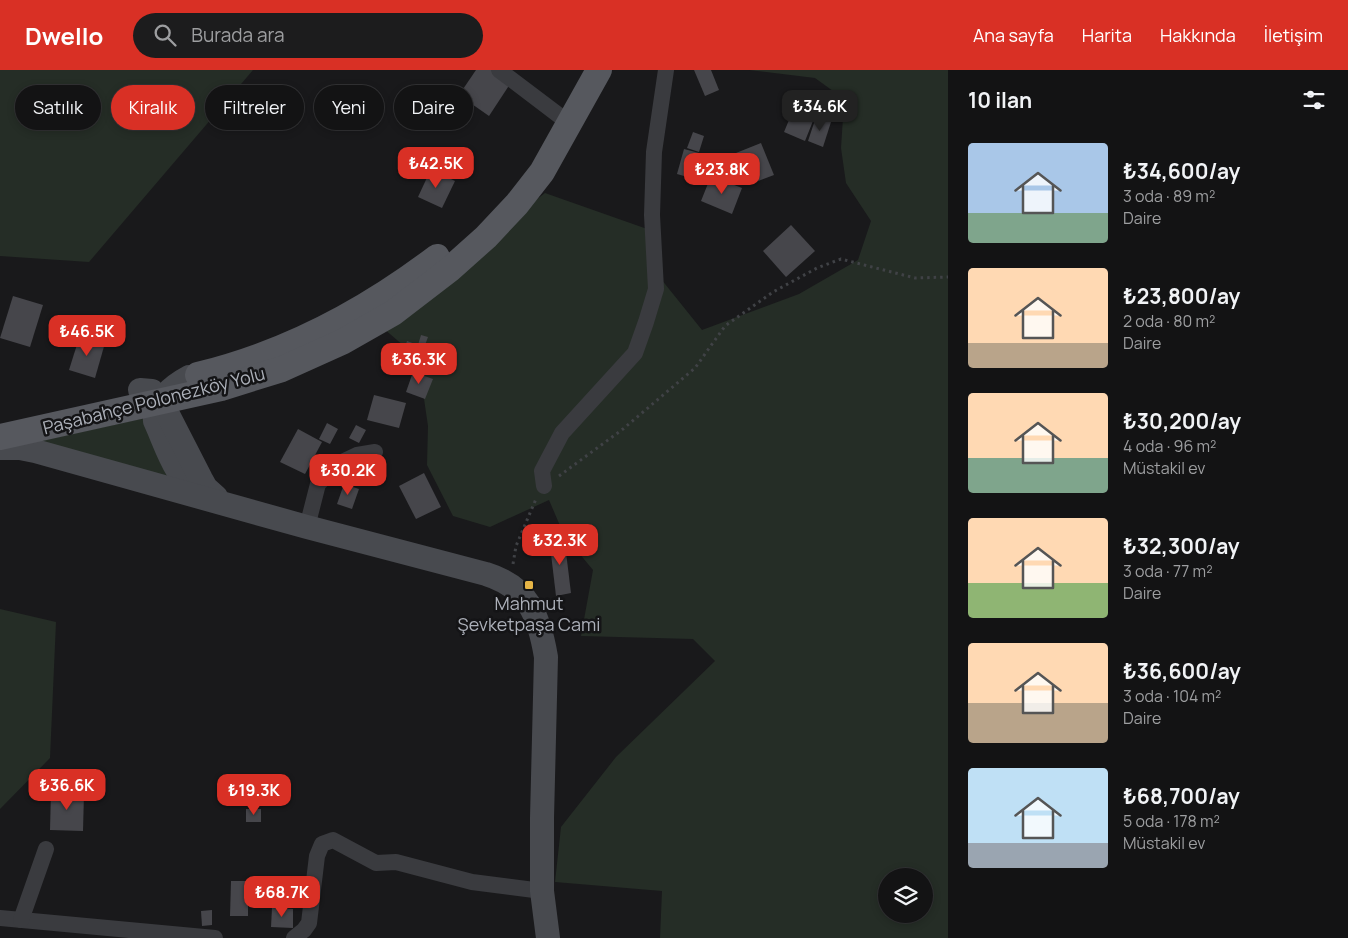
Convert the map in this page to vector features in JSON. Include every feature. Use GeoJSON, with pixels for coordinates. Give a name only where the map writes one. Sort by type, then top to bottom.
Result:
{"type":"FeatureCollection","features":[{"type":"Feature","properties":{"kind":"main road","name":"Paşabahçe Polonezköy Yolu"},"geometry":{"type":"LineString","coordinates":[[0,424],[254,378],[315,354],[370,327],[393,313],[449,270],[486,237],[517,204],[542,172],[599,70]]}},
{"type":"Feature","properties":{"kind":"main road","name":"Paşabahçe Polonezköy Yolu"},"geometry":{"type":"LineString","coordinates":[[0,438],[151,396],[189,377],[241,363],[304,338],[340,320],[404,282],[476,225],[569,123]]}},
{"type":"Feature","properties":{"kind":"main road"},"geometry":{"type":"LineString","coordinates":[[186,450],[181,429],[183,418],[194,402],[254,378]]}},
{"type":"Feature","properties":{"kind":"main road"},"geometry":{"type":"LineString","coordinates":[[151,396],[186,450],[206,488],[215,497],[228,505]]}},
{"type":"Feature","properties":{"kind":"main road"},"geometry":{"type":"LineString","coordinates":[[151,396],[157,408],[154,414],[155,421],[178,474],[191,489],[228,505]]}},
{"type":"Feature","properties":{"kind":"main road"},"geometry":{"type":"LineString","coordinates":[[0,448],[20,448],[35,451],[486,574],[510,584],[534,612],[542,634],[546,656],[542,891],[548,938]]}},
{"type":"Feature","properties":{"kind":"street"},"geometry":{"type":"LineString","coordinates":[[499,70],[569,123]]}},
{"type":"Feature","properties":{"kind":"street"},"geometry":{"type":"LineString","coordinates":[[544,486],[542,471],[562,433],[635,353],[656,289],[652,215],[654,152],[666,70]]}},
{"type":"Feature","properties":{"kind":"street"},"geometry":{"type":"LineString","coordinates":[[308,527],[318,484],[338,464],[357,455],[375,452]]}},
{"type":"Feature","properties":{"kind":"street"},"geometry":{"type":"LineString","coordinates":[[294,938],[304,930],[309,922],[317,856],[322,844],[333,840],[376,863],[396,862],[472,882],[542,891]]}},
{"type":"Feature","properties":{"kind":"street"},"geometry":{"type":"LineString","coordinates":[[21,920],[46,849]]}},
{"type":"Feature","properties":{"kind":"street"},"geometry":{"type":"LineString","coordinates":[[0,918],[216,938]]}},
{"type":"Feature","properties":{"kind":"path"},"geometry":{"type":"LineString","coordinates":[[510,584],[516,546],[534,503],[544,486],[623,429],[696,368],[725,326],[773,292],[817,268],[841,260],[915,278],[948,277]]}},
{"type":"Feature","properties":{"kind":"shaded area"},"geometry":{"type":"Polygon","coordinates":[[[0,70],[253,70],[240,85],[205,85],[205,126],[89,262],[0,256],[0,70]]]}},
{"type":"Feature","properties":{"kind":"shaded area"},"geometry":{"type":"Polygon","coordinates":[[[749,70],[948,70],[948,938],[660,938],[662,891],[555,882],[561,827],[616,757],[715,661],[693,639],[581,636],[593,570],[564,535],[549,500],[490,527],[453,516],[427,465],[428,426],[418,358],[376,322],[545,193],[650,230],[657,274],[702,330],[799,294],[858,260],[871,221],[846,183],[841,148],[843,117],[833,91],[815,78],[749,70]]]}},
{"type":"Feature","properties":{"kind":"shaded area"},"geometry":{"type":"Polygon","coordinates":[[[145,418],[181,487],[40,441],[145,418]]]}},
{"type":"Feature","properties":{"kind":"shaded area"},"geometry":{"type":"Polygon","coordinates":[[[0,609],[56,622],[50,758],[0,809],[0,609]]]}},
{"type":"Feature","properties":{"kind":"building"},"geometry":{"type":"Polygon","coordinates":[[[476,70],[496,70],[512,81],[489,116],[473,105],[473,85],[466,85],[476,70]]]}},
{"type":"Feature","properties":{"kind":"building"},"geometry":{"type":"Polygon","coordinates":[[[694,70],[711,70],[719,90],[705,96],[694,70]]]}},
{"type":"Feature","properties":{"kind":"building"},"geometry":{"type":"Polygon","coordinates":[[[794,108],[815,116],[805,141],[784,132],[794,108]]]}},
{"type":"Feature","properties":{"kind":"building"},"geometry":{"type":"Polygon","coordinates":[[[816,117],[831,122],[823,147],[808,141],[816,117]]]}},
{"type":"Feature","properties":{"kind":"building"},"geometry":{"type":"Polygon","coordinates":[[[693,132],[704,136],[699,152],[687,148],[693,132]]]}},
{"type":"Feature","properties":{"kind":"building"},"geometry":{"type":"Polygon","coordinates":[[[761,143],[774,175],[748,185],[736,153],[761,143]]]}},
{"type":"Feature","properties":{"kind":"building"},"geometry":{"type":"Polygon","coordinates":[[[684,149],[699,153],[691,178],[677,174],[684,149]]]}},
{"type":"Feature","properties":{"kind":"building"},"geometry":{"type":"Polygon","coordinates":[[[415,151],[427,157],[419,172],[408,166],[415,151]]]}},
{"type":"Feature","properties":{"kind":"building"},"geometry":{"type":"Polygon","coordinates":[[[431,169],[455,181],[442,208],[418,197],[431,169]]]}},
{"type":"Feature","properties":{"kind":"building"},"geometry":{"type":"Polygon","coordinates":[[[711,176],[742,188],[732,214],[701,201],[711,176]]]}},
{"type":"Feature","properties":{"kind":"building"},"geometry":{"type":"Polygon","coordinates":[[[791,225],[815,251],[786,277],[763,251],[791,225]]]}},
{"type":"Feature","properties":{"kind":"building"},"geometry":{"type":"Polygon","coordinates":[[[13,296],[43,305],[30,347],[0,338],[13,296]]]}},
{"type":"Feature","properties":{"kind":"building"},"geometry":{"type":"Polygon","coordinates":[[[80,335],[105,343],[95,378],[69,370],[80,335]]]}},
{"type":"Feature","properties":{"kind":"building"},"geometry":{"type":"Polygon","coordinates":[[[421,335],[428,337],[421,356],[404,350],[407,341],[418,345],[421,335]]]}},
{"type":"Feature","properties":{"kind":"building"},"geometry":{"type":"Polygon","coordinates":[[[413,372],[433,379],[425,399],[406,392],[413,372]]]}},
{"type":"Feature","properties":{"kind":"building"},"geometry":{"type":"Polygon","coordinates":[[[374,395],[406,403],[399,428],[367,420],[374,395]]]}},
{"type":"Feature","properties":{"kind":"building"},"geometry":{"type":"Polygon","coordinates":[[[327,423],[338,429],[330,444],[319,439],[327,423]]]}},
{"type":"Feature","properties":{"kind":"building"},"geometry":{"type":"Polygon","coordinates":[[[356,425],[366,430],[359,443],[349,438],[356,425]]]}},
{"type":"Feature","properties":{"kind":"building"},"geometry":{"type":"Polygon","coordinates":[[[298,429],[322,442],[305,474],[280,462],[298,429]]]}},
{"type":"Feature","properties":{"kind":"building"},"geometry":{"type":"Polygon","coordinates":[[[424,473],[441,507],[416,519],[399,486],[424,473]]]}},
{"type":"Feature","properties":{"kind":"building"},"geometry":{"type":"Polygon","coordinates":[[[344,484],[359,489],[352,509],[337,504],[344,484]]]}},
{"type":"Feature","properties":{"kind":"building"},"geometry":{"type":"Polygon","coordinates":[[[564,536],[571,593],[556,596],[549,537],[564,536]]]}},
{"type":"Feature","properties":{"kind":"building"},"geometry":{"type":"Polygon","coordinates":[[[43,777],[56,777],[56,791],[43,791],[43,777]]]}},
{"type":"Feature","properties":{"kind":"building"},"geometry":{"type":"Polygon","coordinates":[[[51,791],[84,793],[83,831],[50,830],[51,791]]]}},
{"type":"Feature","properties":{"kind":"building"},"geometry":{"type":"Polygon","coordinates":[[[246,809],[261,809],[261,822],[246,822],[246,809]]]}},
{"type":"Feature","properties":{"kind":"building"},"geometry":{"type":"Polygon","coordinates":[[[231,881],[248,881],[248,916],[230,916],[231,881]]]}},
{"type":"Feature","properties":{"kind":"building"},"geometry":{"type":"Polygon","coordinates":[[[272,908],[293,909],[293,928],[271,927],[272,908]]]}},
{"type":"Feature","properties":{"kind":"building"},"geometry":{"type":"Polygon","coordinates":[[[212,910],[212,925],[202,926],[201,911],[212,910]]]}},
{"type":"Feature","properties":{"kind":"place","name":"Mahmut Şevketpaşa Cami"},"geometry":{"type":"Point","coordinates":[529,585]}}]}
